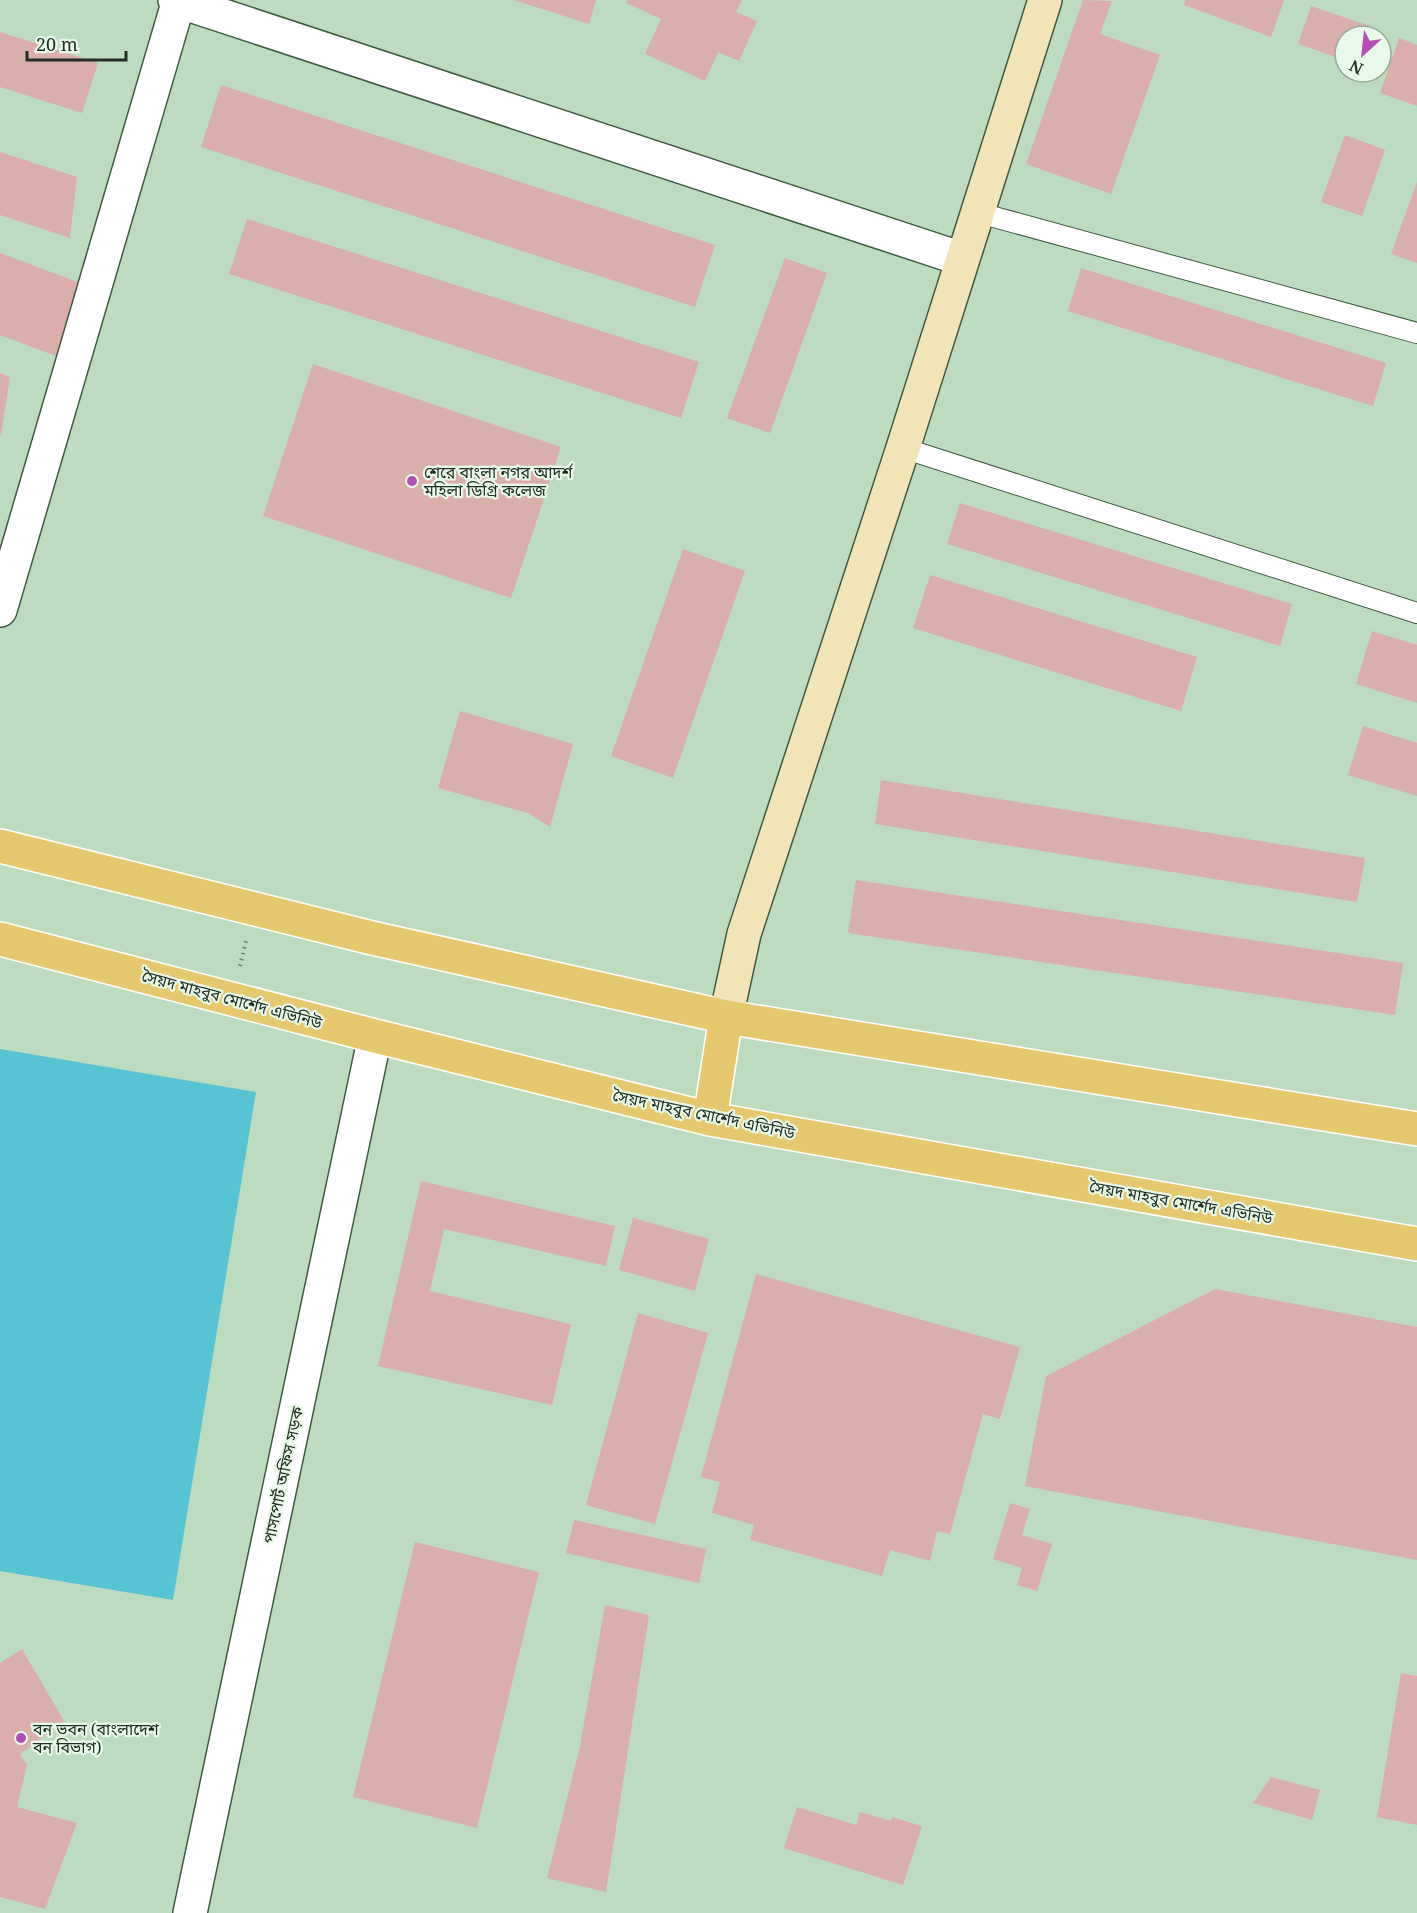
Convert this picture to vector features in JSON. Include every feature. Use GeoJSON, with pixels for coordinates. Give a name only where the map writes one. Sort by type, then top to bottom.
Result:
{"type":"FeatureCollection","features":[{"type":"Feature","properties":{"kind":"main road"},"geometry":{"type":"LineString","coordinates":[[0,846],[372,938],[726,1017],[1417,1129]]}},
{"type":"Feature","properties":{"kind":"main road","name":"সৈয়দ মাহবুব মোর্শেদ এভিনিউ"},"geometry":{"type":"LineString","coordinates":[[0,939],[375,1036],[710,1119],[1417,1244]]}},
{"type":"Feature","properties":{"kind":"main road"},"geometry":{"type":"LineString","coordinates":[[710,1119],[726,1017]]}},
{"type":"Feature","properties":{"kind":"street"},"geometry":{"type":"LineString","coordinates":[[0,610],[178,0],[962,259]]}},
{"type":"Feature","properties":{"kind":"street"},"geometry":{"type":"LineString","coordinates":[[726,1017],[744,934],[903,448],[1045,0]]}},
{"type":"Feature","properties":{"kind":"street","name":"পাসপোর্ট অফিস সড়ক"},"geometry":{"type":"LineString","coordinates":[[190,1913],[375,1036]]}},
{"type":"Feature","properties":{"kind":"lane"},"geometry":{"type":"LineString","coordinates":[[976,212],[1417,333]]}},
{"type":"Feature","properties":{"kind":"lane"},"geometry":{"type":"LineString","coordinates":[[903,448],[1417,613]]}},
{"type":"Feature","properties":{"kind":"path"},"geometry":{"type":"LineString","coordinates":[[231,999],[254,909]]}},
{"type":"Feature","properties":{"kind":"water"},"geometry":{"type":"Polygon","coordinates":[[[0,1049],[256,1092],[173,1600],[0,1571],[0,1049]]]}},
{"type":"Feature","properties":{"kind":"building"},"geometry":{"type":"Polygon","coordinates":[[[514,0],[596,0],[589,24],[514,0]]]}},
{"type":"Feature","properties":{"kind":"building"},"geometry":{"type":"Polygon","coordinates":[[[627,0],[742,0],[736,12],[757,21],[739,61],[718,52],[705,81],[645,54],[661,19],[626,3],[627,0]]]}},
{"type":"Feature","properties":{"kind":"building"},"geometry":{"type":"Polygon","coordinates":[[[1083,0],[1112,1],[1100,34],[1160,55],[1111,194],[1026,164],[1083,0]]]}},
{"type":"Feature","properties":{"kind":"building"},"geometry":{"type":"Polygon","coordinates":[[[1185,0],[1284,0],[1271,37],[1184,5],[1185,0]]]}},
{"type":"Feature","properties":{"kind":"building"},"geometry":{"type":"Polygon","coordinates":[[[1311,6],[1364,24],[1333,24],[1333,56],[1298,44],[1311,6]]]}},
{"type":"Feature","properties":{"kind":"building"},"geometry":{"type":"Polygon","coordinates":[[[0,32],[98,63],[82,113],[0,87],[0,32]]]}},
{"type":"Feature","properties":{"kind":"building"},"geometry":{"type":"Polygon","coordinates":[[[1399,38],[1417,45],[1417,106],[1380,93],[1383,84],[1393,84],[1393,55],[1399,38]]]}},
{"type":"Feature","properties":{"kind":"building"},"geometry":{"type":"Polygon","coordinates":[[[221,85],[715,245],[695,307],[201,147],[221,85]]]}},
{"type":"Feature","properties":{"kind":"building"},"geometry":{"type":"Polygon","coordinates":[[[1345,135],[1385,150],[1362,216],[1321,202],[1345,135]]]}},
{"type":"Feature","properties":{"kind":"building"},"geometry":{"type":"Polygon","coordinates":[[[0,152],[77,177],[70,238],[0,215],[0,152]]]}},
{"type":"Feature","properties":{"kind":"building"},"geometry":{"type":"Polygon","coordinates":[[[1417,182],[1417,263],[1391,254],[1417,182]]]}},
{"type":"Feature","properties":{"kind":"building"},"geometry":{"type":"Polygon","coordinates":[[[247,219],[699,362],[681,418],[229,274],[247,219]]]}},
{"type":"Feature","properties":{"kind":"building"},"geometry":{"type":"Polygon","coordinates":[[[0,253],[83,284],[56,356],[0,335],[0,253]]]}},
{"type":"Feature","properties":{"kind":"building"},"geometry":{"type":"Polygon","coordinates":[[[785,258],[827,273],[770,433],[727,418],[785,258]]]}},
{"type":"Feature","properties":{"kind":"building"},"geometry":{"type":"Polygon","coordinates":[[[1081,268],[1386,363],[1373,406],[1068,311],[1081,268]]]}},
{"type":"Feature","properties":{"kind":"building","name":"শেরে বাংলা নগর আদর্শ মহিলা ডিগ্রি কলেজ"},"geometry":{"type":"Polygon","coordinates":[[[313,364],[561,447],[511,598],[263,516],[313,364]]]}},
{"type":"Feature","properties":{"kind":"building"},"geometry":{"type":"Polygon","coordinates":[[[0,373],[10,377],[1,435],[0,435],[0,373]]]}},
{"type":"Feature","properties":{"kind":"building"},"geometry":{"type":"Polygon","coordinates":[[[960,503],[1292,604],[1280,646],[947,544],[960,503]]]}},
{"type":"Feature","properties":{"kind":"building"},"geometry":{"type":"Polygon","coordinates":[[[683,549],[745,571],[673,778],[611,756],[683,549]]]}},
{"type":"Feature","properties":{"kind":"building"},"geometry":{"type":"Polygon","coordinates":[[[930,575],[1197,657],[1181,711],[913,628],[930,575]]]}},
{"type":"Feature","properties":{"kind":"building"},"geometry":{"type":"Polygon","coordinates":[[[1372,631],[1417,645],[1417,703],[1356,684],[1372,631]]]}},
{"type":"Feature","properties":{"kind":"building"},"geometry":{"type":"Polygon","coordinates":[[[460,711],[573,744],[550,827],[528,813],[438,788],[460,711]]]}},
{"type":"Feature","properties":{"kind":"building"},"geometry":{"type":"Polygon","coordinates":[[[1363,726],[1417,743],[1417,796],[1348,775],[1363,726]]]}},
{"type":"Feature","properties":{"kind":"building"},"geometry":{"type":"Polygon","coordinates":[[[881,780],[1365,858],[1357,902],[875,824],[881,780]]]}},
{"type":"Feature","properties":{"kind":"building"},"geometry":{"type":"Polygon","coordinates":[[[856,880],[1403,963],[1395,1015],[848,933],[856,880]]]}},
{"type":"Feature","properties":{"kind":"building"},"geometry":{"type":"Polygon","coordinates":[[[421,1181],[615,1226],[606,1266],[444,1229],[430,1291],[571,1324],[552,1405],[378,1366],[421,1181]]]}},
{"type":"Feature","properties":{"kind":"building"},"geometry":{"type":"Polygon","coordinates":[[[633,1218],[709,1239],[695,1291],[619,1270],[633,1218]]]}},
{"type":"Feature","properties":{"kind":"building"},"geometry":{"type":"Polygon","coordinates":[[[756,1274],[1020,1347],[1000,1419],[983,1414],[950,1534],[937,1531],[930,1561],[890,1550],[882,1576],[750,1540],[754,1525],[712,1513],[720,1482],[701,1477],[756,1274]]]}},
{"type":"Feature","properties":{"kind":"building"},"geometry":{"type":"Polygon","coordinates":[[[1215,1289],[1417,1327],[1417,1560],[1025,1486],[1046,1376],[1215,1289]]]}},
{"type":"Feature","properties":{"kind":"building"},"geometry":{"type":"Polygon","coordinates":[[[638,1313],[708,1333],[655,1524],[586,1505],[638,1313]]]}},
{"type":"Feature","properties":{"kind":"building"},"geometry":{"type":"Polygon","coordinates":[[[1010,1503],[1030,1509],[1022,1535],[1052,1544],[1037,1591],[1017,1585],[1022,1568],[993,1559],[1010,1503]]]}},
{"type":"Feature","properties":{"kind":"building"},"geometry":{"type":"Polygon","coordinates":[[[574,1520],[706,1549],[699,1583],[566,1553],[574,1520]]]}},
{"type":"Feature","properties":{"kind":"building"},"geometry":{"type":"Polygon","coordinates":[[[415,1542],[539,1572],[477,1828],[353,1797],[415,1542]]]}},
{"type":"Feature","properties":{"kind":"building"},"geometry":{"type":"Polygon","coordinates":[[[605,1605],[649,1615],[606,1892],[547,1878],[580,1746],[605,1605]]]}},
{"type":"Feature","properties":{"kind":"building"},"geometry":{"type":"Polygon","coordinates":[[[22,1649],[64,1721],[20,1754],[27,1765],[17,1807],[77,1823],[45,1909],[0,1897],[0,1663],[22,1649]]]}},
{"type":"Feature","properties":{"kind":"building"},"geometry":{"type":"Polygon","coordinates":[[[1401,1673],[1417,1676],[1417,1825],[1377,1817],[1401,1673]]]}},
{"type":"Feature","properties":{"kind":"building"},"geometry":{"type":"Polygon","coordinates":[[[1271,1777],[1320,1790],[1312,1820],[1253,1803],[1271,1777]]]}},
{"type":"Feature","properties":{"kind":"building"},"geometry":{"type":"Polygon","coordinates":[[[797,1807],[856,1825],[860,1812],[891,1821],[892,1817],[922,1826],[903,1885],[784,1848],[797,1807]]]}},
{"type":"Feature","properties":{"kind":"place","name":"শেরে বাংলা নগর আদর্শ মহিলা ডিগ্রি কলেজ"},"geometry":{"type":"Point","coordinates":[412,481]}},
{"type":"Feature","properties":{"kind":"place","name":"বন ভবন (বাংলাদেশ বন বিভাগ)"},"geometry":{"type":"Point","coordinates":[21,1738]}}]}
